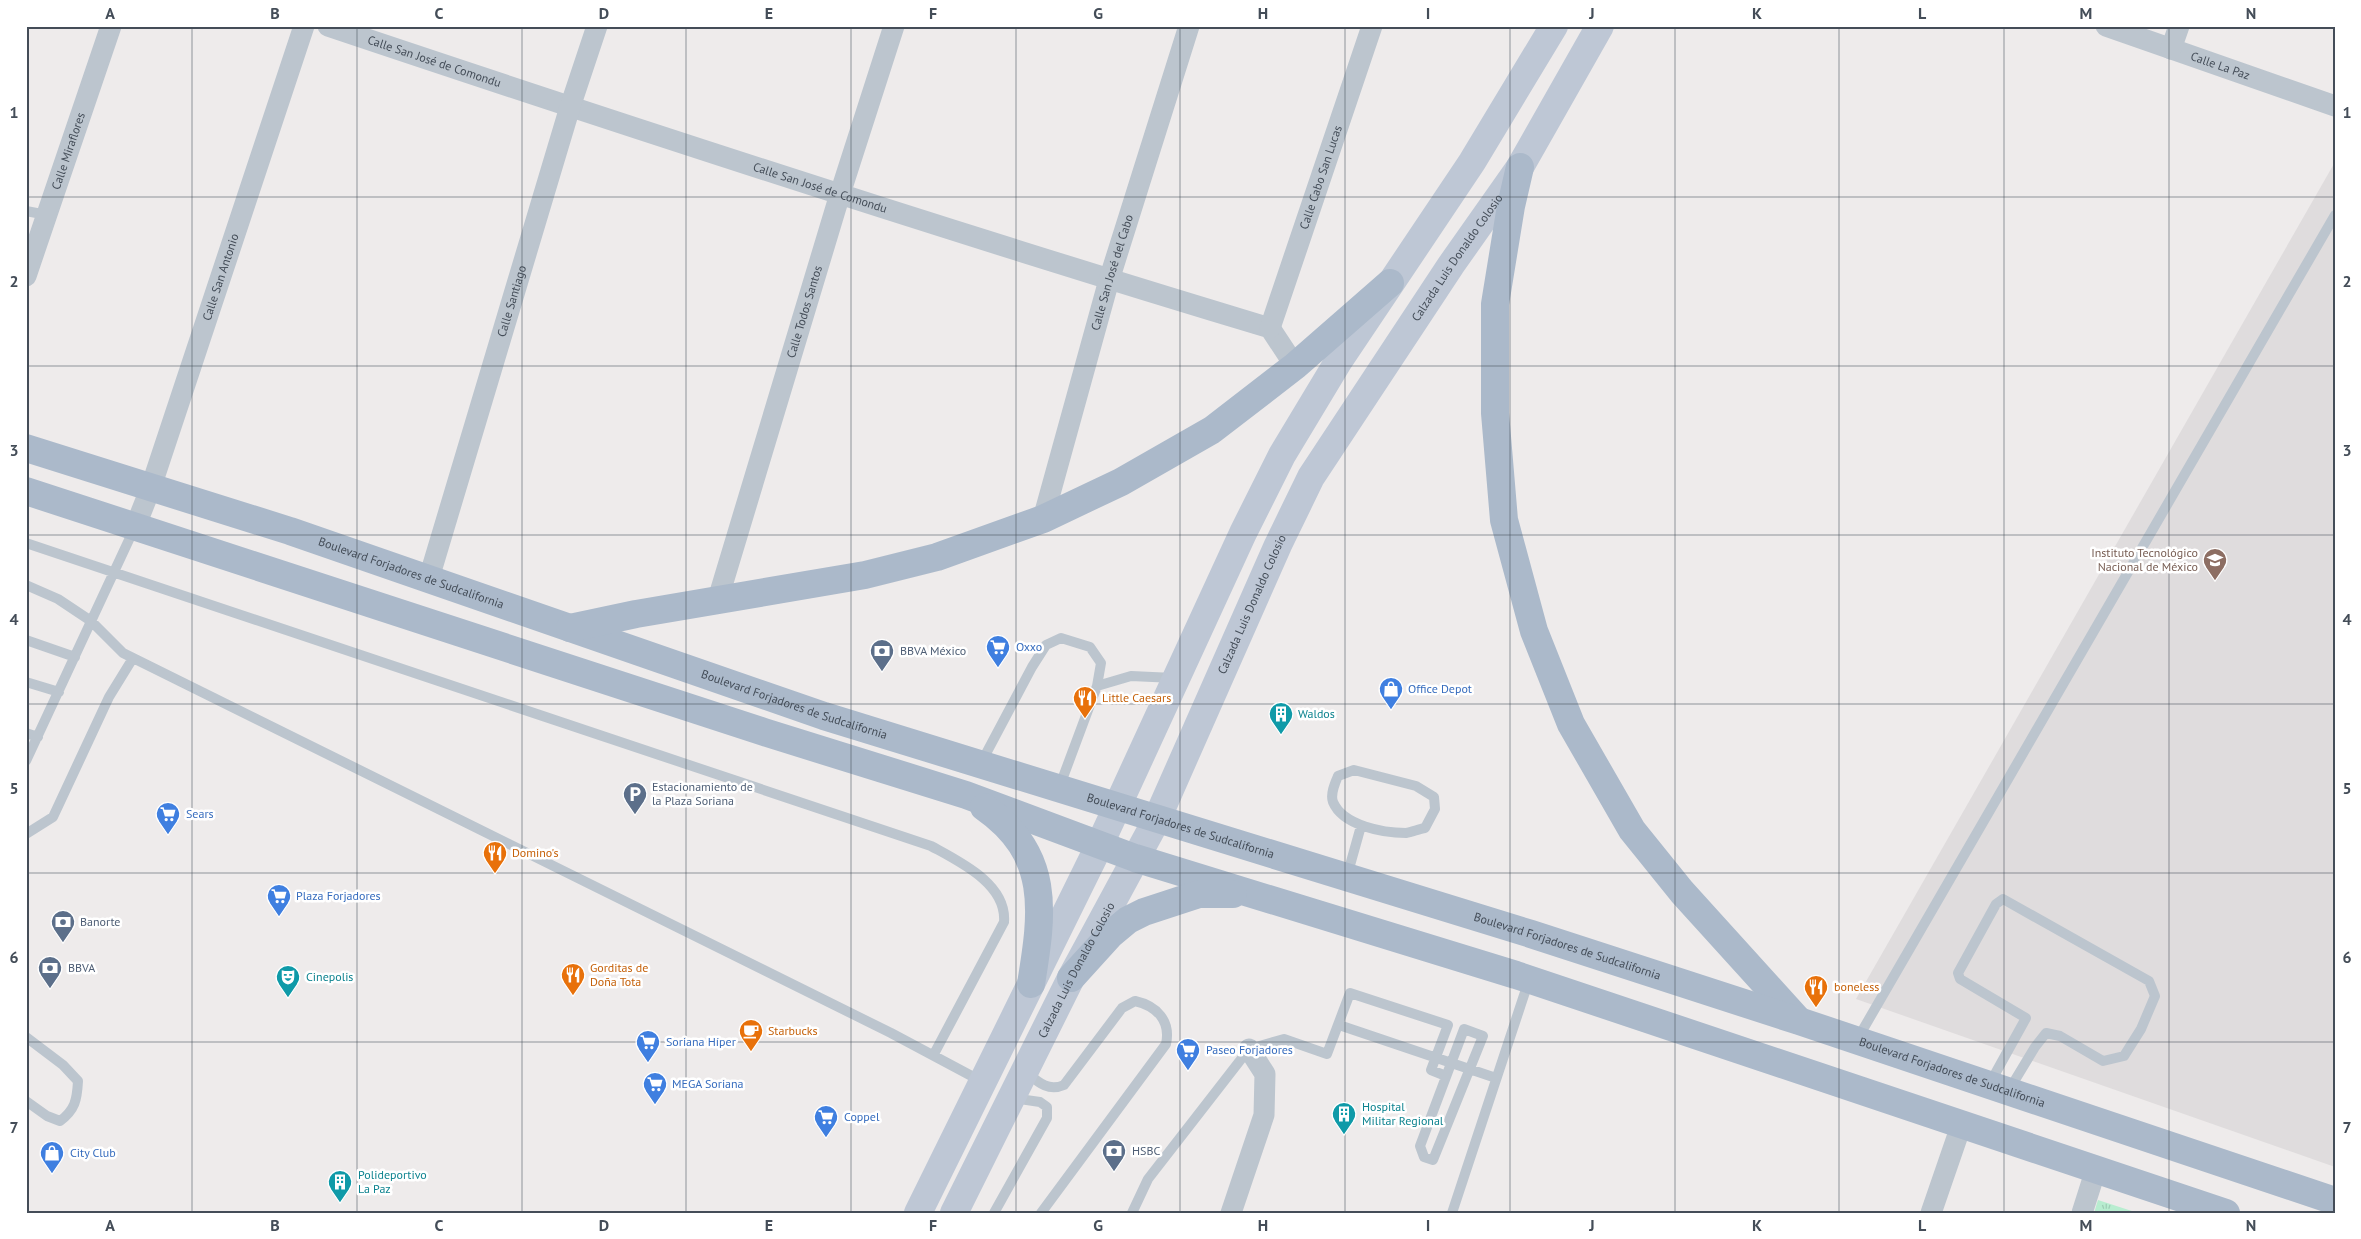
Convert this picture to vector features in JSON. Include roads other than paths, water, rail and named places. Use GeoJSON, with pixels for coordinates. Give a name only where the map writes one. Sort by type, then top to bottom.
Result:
{"type":"FeatureCollection","features":[{"type":"Feature","properties":{"kind":"main road"},"geometry":{"type":"LineString","coordinates":[[918,1213],[1118,807],[1243,533],[1282,455],[1333,370],[1472,162],[1554,26]]}},
{"type":"Feature","properties":{"kind":"main road","name":"Calzada Luis Donaldo Colosio"},"geometry":{"type":"LineString","coordinates":[[954,1213],[1071,978],[1157,819],[1278,545],[1311,477],[1440,281],[1520,167],[1600,26]]}},
{"type":"Feature","properties":{"kind":"main road"},"geometry":{"type":"LineString","coordinates":[[1520,167],[1511,206],[1496,304],[1494,413],[1504,520],[1534,631],[1571,724],[1632,830],[1682,892],[1799,1021]]}},
{"type":"Feature","properties":{"kind":"main road"},"geometry":{"type":"LineString","coordinates":[[569,628],[718,599],[865,575],[937,557],[1043,519],[1121,482],[1212,430],[1295,366],[1390,283]]}},
{"type":"Feature","properties":{"kind":"main road","name":"Boulevard Forjadores de Sudcalifornia"},"geometry":{"type":"LineString","coordinates":[[26,448],[151,486],[429,578],[824,716],[1531,934],[1799,1021],[2005,1092],[2335,1201]]}},
{"type":"Feature","properties":{"kind":"main road"},"geometry":{"type":"LineString","coordinates":[[26,491],[764,732],[966,795],[1135,858],[1523,977],[2226,1213]]}},
{"type":"Feature","properties":{"kind":"main road"},"geometry":{"type":"LineString","coordinates":[[617,644],[659,675],[662,685],[656,693],[650,694]]}},
{"type":"Feature","properties":{"kind":"main road"},"geometry":{"type":"LineString","coordinates":[[764,732],[758,722],[758,716],[760,710],[766,708],[824,716]]}},
{"type":"Feature","properties":{"kind":"main road"},"geometry":{"type":"LineString","coordinates":[[966,795],[1003,820],[1027,853],[1039,886],[1040,932],[1032,984]]}},
{"type":"Feature","properties":{"kind":"main road"},"geometry":{"type":"LineString","coordinates":[[1071,978],[1110,935],[1128,920],[1144,912],[1199,894],[1252,893]]}},
{"type":"Feature","properties":{"kind":"main road"},"geometry":{"type":"LineString","coordinates":[[1523,977],[1531,934]]}},
{"type":"Feature","properties":{"kind":"main road"},"geometry":{"type":"LineString","coordinates":[[982,1082],[992,1088],[995,1096],[993,1133]]}},
{"type":"Feature","properties":{"kind":"main road"},"geometry":{"type":"LineString","coordinates":[[2004,1137],[2005,1092]]}},
{"type":"Feature","properties":{"kind":"street","name":"Calle Miraflores"},"geometry":{"type":"LineString","coordinates":[[26,276],[36,213],[111,26]]}},
{"type":"Feature","properties":{"kind":"street","name":"Calle San Antonio"},"geometry":{"type":"LineString","coordinates":[[136,526],[304,26]]}},
{"type":"Feature","properties":{"kind":"street","name":"Calle San José de Comondu"},"geometry":{"type":"LineString","coordinates":[[328,26],[570,108],[1109,280],[1270,328]]}},
{"type":"Feature","properties":{"kind":"street","name":"Calle Santiago"},"geometry":{"type":"LineString","coordinates":[[429,578],[570,108],[597,26]]}},
{"type":"Feature","properties":{"kind":"street","name":"Calle Todos Santos"},"geometry":{"type":"LineString","coordinates":[[718,599],[840,194],[894,26]]}},
{"type":"Feature","properties":{"kind":"street","name":"Calle San José del Cabo"},"geometry":{"type":"LineString","coordinates":[[1043,519],[1109,280],[1189,26]]}},
{"type":"Feature","properties":{"kind":"street","name":"Calle Cabo San Lucas"},"geometry":{"type":"LineString","coordinates":[[1270,328],[1372,26]]}},
{"type":"Feature","properties":{"kind":"street","name":"Calle La Paz"},"geometry":{"type":"LineString","coordinates":[[2106,26],[2335,106]]}},
{"type":"Feature","properties":{"kind":"street"},"geometry":{"type":"LineString","coordinates":[[2171,48],[2179,26]]}},
{"type":"Feature","properties":{"kind":"street"},"geometry":{"type":"LineString","coordinates":[[1270,328],[1295,366]]}},
{"type":"Feature","properties":{"kind":"street"},"geometry":{"type":"LineString","coordinates":[[1231,1213],[1264,1114],[1265,1074],[1249,1049]]}},
{"type":"Feature","properties":{"kind":"street"},"geometry":{"type":"LineString","coordinates":[[1931,1213],[1962,1123]]}},
{"type":"Feature","properties":{"kind":"street"},"geometry":{"type":"LineString","coordinates":[[2082,1213],[2096,1169]]}},
{"type":"Feature","properties":{"kind":"lane"},"geometry":{"type":"LineString","coordinates":[[1856,1041],[2335,215]]}},
{"type":"Feature","properties":{"kind":"lane"},"geometry":{"type":"LineString","coordinates":[[26,761],[136,526]]}},
{"type":"Feature","properties":{"kind":"lane"},"geometry":{"type":"LineString","coordinates":[[26,543],[931,846],[974,870],[1002,901],[1005,912],[1004,922],[934,1054]]}},
{"type":"Feature","properties":{"kind":"lane"},"geometry":{"type":"LineString","coordinates":[[26,584],[58,599],[91,621],[123,654],[934,1054],[982,1082]]}},
{"type":"Feature","properties":{"kind":"lane"},"geometry":{"type":"LineString","coordinates":[[981,765],[1032,667],[1046,645],[1061,638],[1090,647],[1101,663],[1097,686],[1058,789]]}},
{"type":"Feature","properties":{"kind":"lane"},"geometry":{"type":"LineString","coordinates":[[26,640],[75,657]]}},
{"type":"Feature","properties":{"kind":"lane"},"geometry":{"type":"LineString","coordinates":[[26,834],[53,817],[109,698],[133,658]]}},
{"type":"Feature","properties":{"kind":"lane"},"geometry":{"type":"LineString","coordinates":[[1097,686],[1130,676],[1178,678]]}},
{"type":"Feature","properties":{"kind":"lane"},"geometry":{"type":"LineString","coordinates":[[26,682],[59,692]]}},
{"type":"Feature","properties":{"kind":"lane"},"geometry":{"type":"LineString","coordinates":[[26,733],[38,737]]}},
{"type":"Feature","properties":{"kind":"lane"},"geometry":{"type":"LineString","coordinates":[[1354,770],[1416,786],[1434,797],[1435,809],[1426,828],[1407,833],[1360,826],[1344,816],[1333,802],[1333,787],[1338,776],[1354,770]]}},
{"type":"Feature","properties":{"kind":"lane"},"geometry":{"type":"LineString","coordinates":[[1347,877],[1360,826]]}},
{"type":"Feature","properties":{"kind":"lane"},"geometry":{"type":"LineString","coordinates":[[2003,899],[2149,980],[2155,996],[2141,1029],[2124,1056],[2103,1061],[2060,1036],[2046,1034],[2005,1092],[2026,1018],[1960,979],[1958,973],[1996,904],[2003,899]]}},
{"type":"Feature","properties":{"kind":"lane"},"geometry":{"type":"LineString","coordinates":[[1452,1213],[1496,1078],[1523,977]]}},
{"type":"Feature","properties":{"kind":"lane"},"geometry":{"type":"LineString","coordinates":[[1132,1213],[1148,1179],[1249,1049],[1284,1039],[1327,1054],[1350,993],[1448,1025],[1431,1070],[1446,1076]]}},
{"type":"Feature","properties":{"kind":"lane"},"geometry":{"type":"LineString","coordinates":[[1024,1071],[1044,1086],[1055,1089],[1064,1085],[1122,1008],[1135,1001],[1146,1004],[1157,1012],[1166,1023],[1168,1034],[1166,1044],[1041,1213]]}},
{"type":"Feature","properties":{"kind":"lane"},"geometry":{"type":"LineString","coordinates":[[1339,1024],[1496,1078]]}},
{"type":"Feature","properties":{"kind":"lane"},"geometry":{"type":"LineString","coordinates":[[1464,1029],[1483,1036],[1470,1069],[1433,1160],[1424,1157],[1420,1146],[1464,1029]]}},
{"type":"Feature","properties":{"kind":"lane"},"geometry":{"type":"LineString","coordinates":[[26,1037],[63,1065],[78,1081],[78,1097],[74,1108],[60,1121],[47,1116],[26,1101]]}},
{"type":"Feature","properties":{"kind":"lane"},"geometry":{"type":"LineString","coordinates":[[994,1213],[1047,1118],[1047,1107],[1040,1102],[1011,1097]]}},
{"type":"Feature","properties":{"kind":"place","name":"Instituto Tecnológico Nacional de México"},"geometry":{"type":"Point","coordinates":[2215,581]}},
{"type":"Feature","properties":{"kind":"place","name":"Oxxo"},"geometry":{"type":"Point","coordinates":[998,668]}},
{"type":"Feature","properties":{"kind":"place","name":"BBVA México"},"geometry":{"type":"Point","coordinates":[882,672]}},
{"type":"Feature","properties":{"kind":"place","name":"Office Depot"},"geometry":{"type":"Point","coordinates":[1391,710]}},
{"type":"Feature","properties":{"kind":"place","name":"Little Caesars"},"geometry":{"type":"Point","coordinates":[1085,719]}},
{"type":"Feature","properties":{"kind":"place","name":"Waldos"},"geometry":{"type":"Point","coordinates":[1281,735]}},
{"type":"Feature","properties":{"kind":"place","name":"Estacionamiento de la Plaza Soriana"},"geometry":{"type":"Point","coordinates":[635,815]}},
{"type":"Feature","properties":{"kind":"place","name":"Sears"},"geometry":{"type":"Point","coordinates":[168,835]}},
{"type":"Feature","properties":{"kind":"place","name":"Domino's"},"geometry":{"type":"Point","coordinates":[495,874]}},
{"type":"Feature","properties":{"kind":"place","name":"Plaza Forjadores"},"geometry":{"type":"Point","coordinates":[279,917]}},
{"type":"Feature","properties":{"kind":"place","name":"Banorte"},"geometry":{"type":"Point","coordinates":[63,943]}},
{"type":"Feature","properties":{"kind":"place","name":"BBVA"},"geometry":{"type":"Point","coordinates":[50,989]}},
{"type":"Feature","properties":{"kind":"place","name":"Gorditas de Doña Tota"},"geometry":{"type":"Point","coordinates":[573,996]}},
{"type":"Feature","properties":{"kind":"place","name":"Cinepolis"},"geometry":{"type":"Point","coordinates":[288,998]}},
{"type":"Feature","properties":{"kind":"place","name":"boneless"},"geometry":{"type":"Point","coordinates":[1816,1008]}},
{"type":"Feature","properties":{"kind":"place","name":"Starbucks"},"geometry":{"type":"Point","coordinates":[751,1052]}},
{"type":"Feature","properties":{"kind":"place","name":"Soriana Híper"},"geometry":{"type":"Point","coordinates":[648,1063]}},
{"type":"Feature","properties":{"kind":"place","name":"Paseo Forjadores"},"geometry":{"type":"Point","coordinates":[1188,1071]}},
{"type":"Feature","properties":{"kind":"place","name":"MEGA Soriana"},"geometry":{"type":"Point","coordinates":[655,1105]}},
{"type":"Feature","properties":{"kind":"place","name":"Hospital Militar Regional"},"geometry":{"type":"Point","coordinates":[1344,1135]}},
{"type":"Feature","properties":{"kind":"place","name":"Coppel"},"geometry":{"type":"Point","coordinates":[826,1138]}},
{"type":"Feature","properties":{"kind":"place","name":"HSBC"},"geometry":{"type":"Point","coordinates":[1114,1172]}},
{"type":"Feature","properties":{"kind":"place","name":"City Club"},"geometry":{"type":"Point","coordinates":[52,1174]}},
{"type":"Feature","properties":{"kind":"place","name":"Polideportivo La Paz"},"geometry":{"type":"Point","coordinates":[340,1203]}}]}
